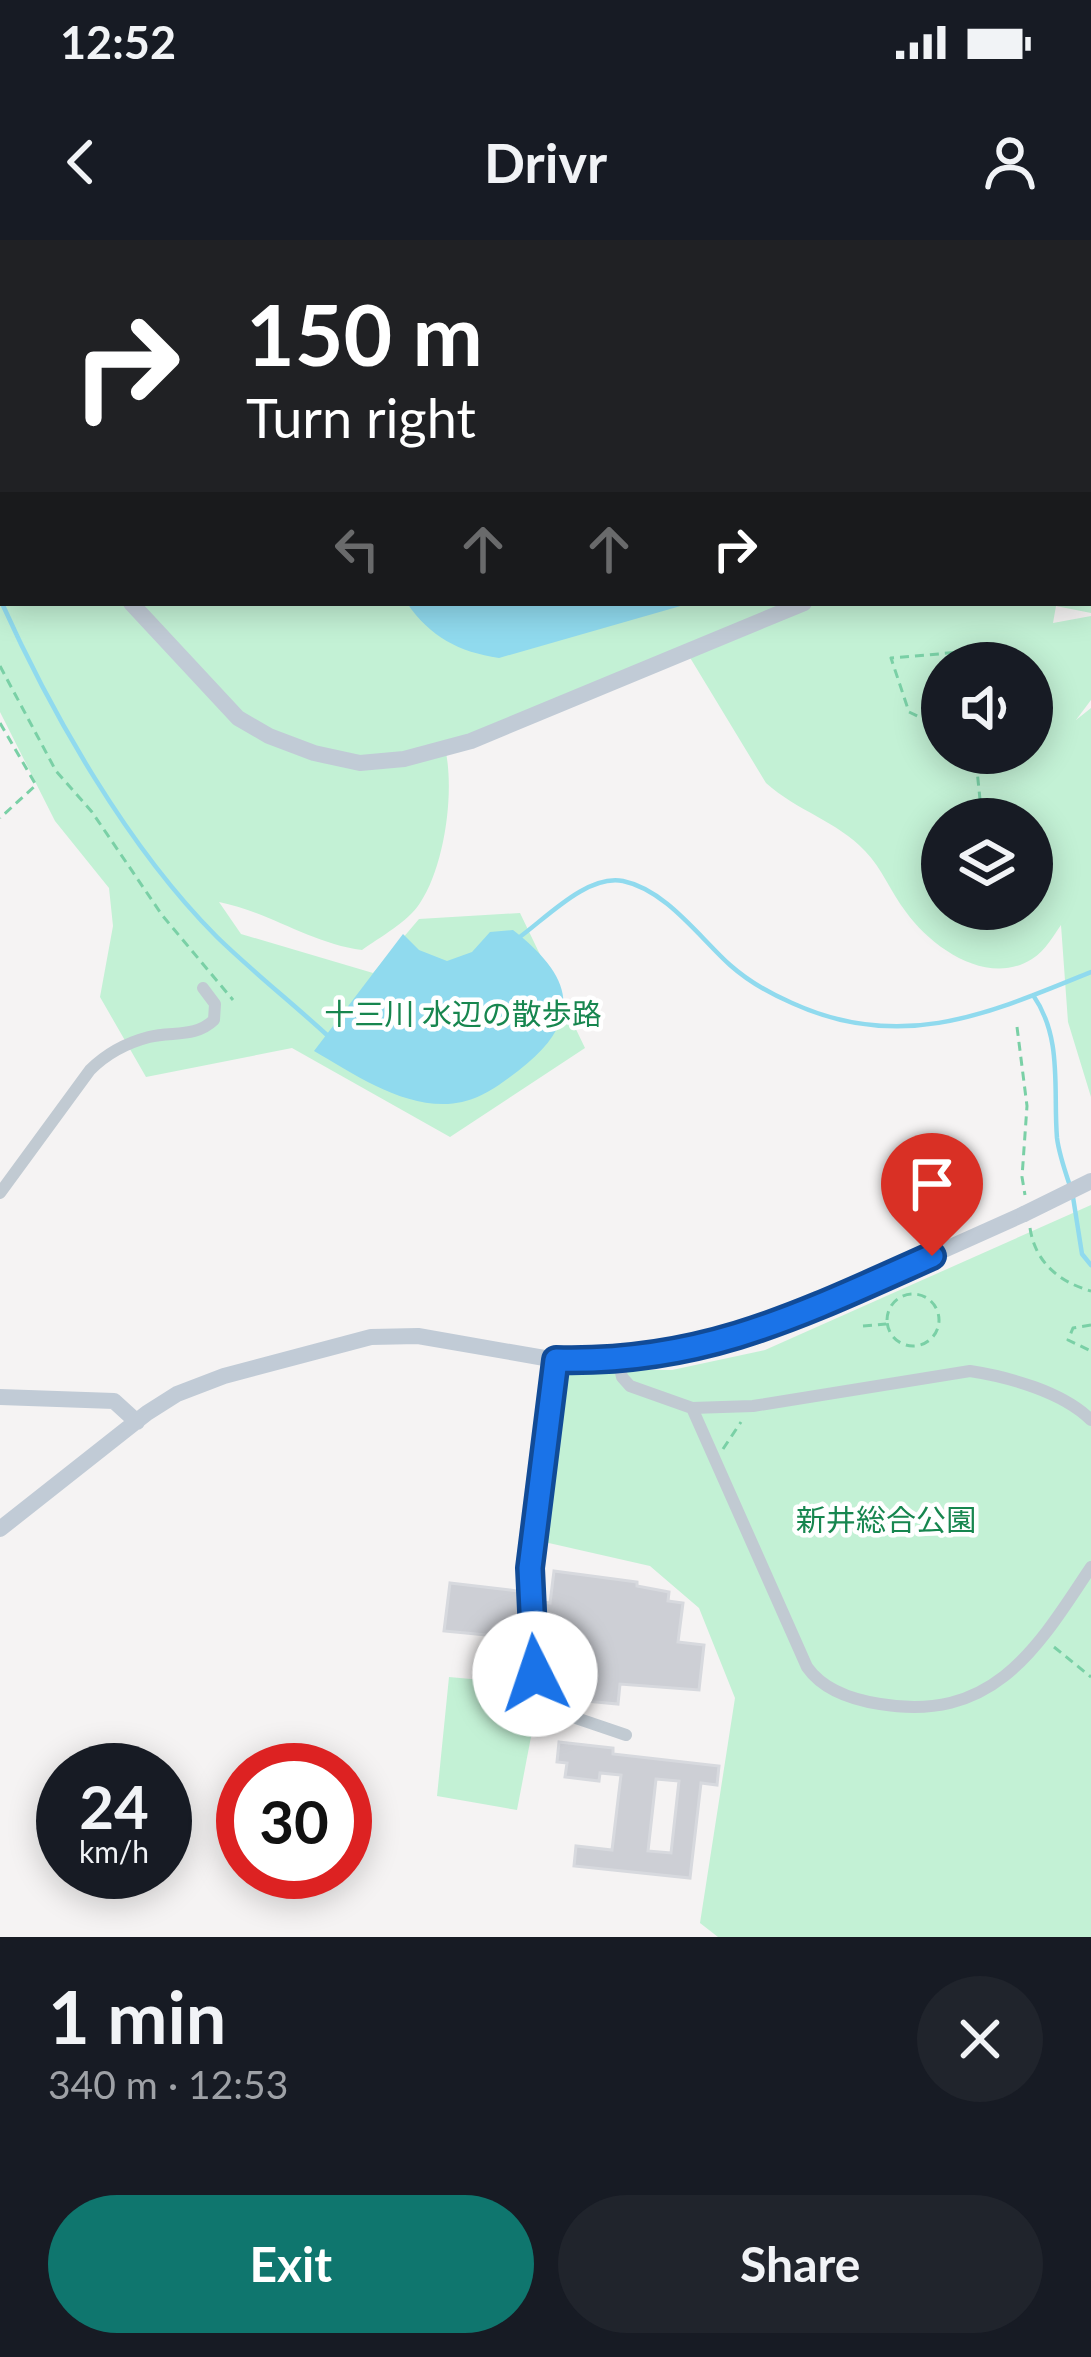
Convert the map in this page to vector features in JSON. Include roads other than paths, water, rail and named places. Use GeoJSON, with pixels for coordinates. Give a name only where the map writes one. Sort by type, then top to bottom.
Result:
{"type":"FeatureCollection","features":[{"type":"Feature","properties":{"kind":"street"},"geometry":{"type":"LineString","coordinates":[[133,606],[238,718],[314,753],[360,763],[404,759],[471,741],[797,606]]}},
{"type":"Feature","properties":{"kind":"street"},"geometry":{"type":"LineString","coordinates":[[0,1193],[90,1070],[107,1054],[154,1035],[203,1030],[214,1020],[214,1004],[203,988]]}},
{"type":"Feature","properties":{"kind":"street"},"geometry":{"type":"LineString","coordinates":[[0,1529],[136,1422],[177,1394],[208,1382],[371,1337],[418,1336],[556,1360],[618,1359],[700,1348],[765,1328],[1091,1181]]}},
{"type":"Feature","properties":{"kind":"street"},"geometry":{"type":"LineString","coordinates":[[618,1359],[622,1377],[630,1386],[692,1408],[753,1406],[970,1371],[994,1375],[1077,1406],[1091,1420]]}},
{"type":"Feature","properties":{"kind":"street"},"geometry":{"type":"LineString","coordinates":[[556,1360],[530,1568],[535,1674],[552,1700],[576,1718],[626,1735]]}},
{"type":"Feature","properties":{"kind":"street"},"geometry":{"type":"LineString","coordinates":[[0,1397],[114,1401],[136,1422]]}},
{"type":"Feature","properties":{"kind":"street"},"geometry":{"type":"LineString","coordinates":[[692,1408],[807,1667],[825,1685],[860,1700],[891,1706],[955,1703],[991,1688],[1044,1638],[1091,1567]]}},
{"type":"Feature","properties":{"kind":"water"},"geometry":{"type":"Polygon","coordinates":[[[409,606],[681,606],[499,658],[471,652],[425,625],[409,606]]]}},
{"type":"Feature","properties":{"kind":"water"},"geometry":{"type":"Polygon","coordinates":[[[513,930],[550,966],[564,1000],[562,1017],[539,1053],[492,1089],[464,1101],[426,1103],[376,1086],[314,1051],[403,934],[419,950],[447,961],[472,952],[490,932],[513,930]]]}},
{"type":"Feature","properties":{"kind":"waterway"},"geometry":{"type":"LineString","coordinates":[[3,606],[68,733],[153,863],[217,937],[327,1035]]}},
{"type":"Feature","properties":{"kind":"waterway"},"geometry":{"type":"LineString","coordinates":[[521,936],[582,890],[623,881],[668,904],[730,965],[760,987],[832,1018],[870,1025],[944,1022],[1016,1002],[1091,972]]}},
{"type":"Feature","properties":{"kind":"waterway"},"geometry":{"type":"LineString","coordinates":[[1033,995],[1053,1046],[1057,1138],[1070,1186]]}},
{"type":"Feature","properties":{"kind":"waterway"},"geometry":{"type":"LineString","coordinates":[[1073,1197],[1082,1254],[1091,1265]]}},
{"type":"Feature","properties":{"kind":"park label","name":"十三川 水辺の散歩路"},"geometry":{"type":"Point","coordinates":[463,1015]}},
{"type":"Feature","properties":{"kind":"park label","name":"新井総合公園"},"geometry":{"type":"Point","coordinates":[886,1521]}}]}
